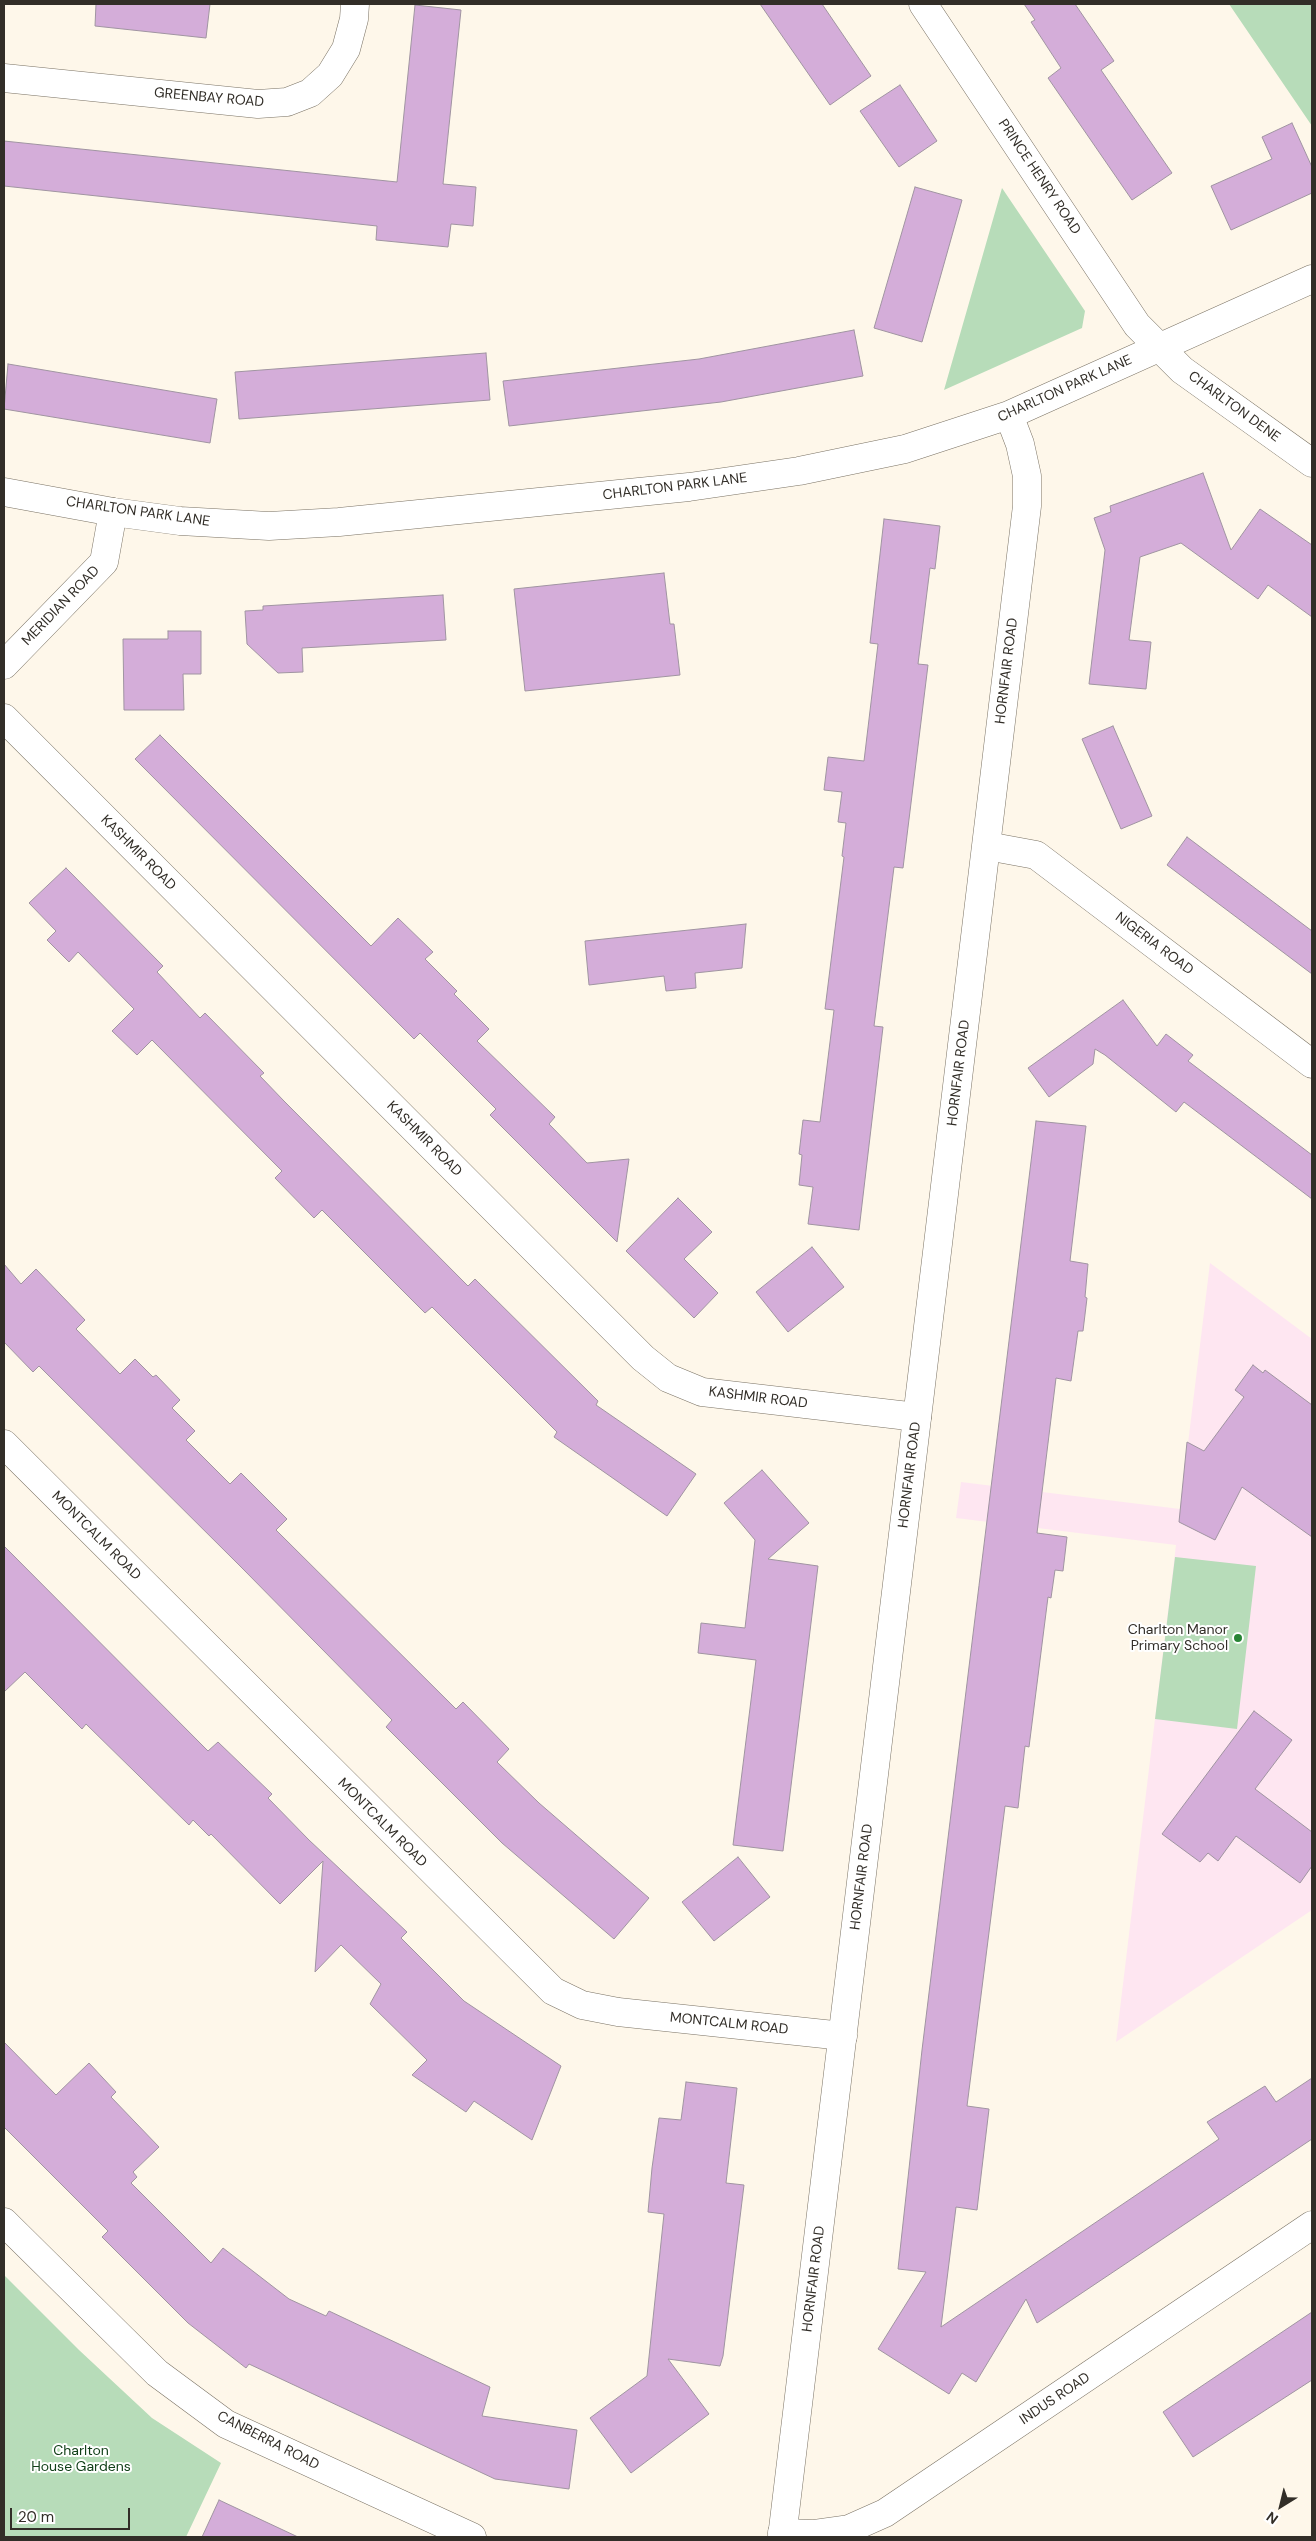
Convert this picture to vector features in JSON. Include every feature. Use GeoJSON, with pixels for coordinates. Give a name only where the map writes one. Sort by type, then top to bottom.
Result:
{"type":"FeatureCollection","features":[{"type":"Feature","properties":{"kind":"street","name":"GREENBAY ROAD"},"geometry":{"type":"LineString","coordinates":[[4,78],[258,104],[287,102],[310,93],[330,75],[346,49],[354,19],[355,4]]}},
{"type":"Feature","properties":{"kind":"street","name":"PRINCE HENRY ROAD"},"geometry":{"type":"LineString","coordinates":[[923,4],[1137,325],[1160,347]]}},
{"type":"Feature","properties":{"kind":"street","name":"CHARLTON PARK LANE"},"geometry":{"type":"LineString","coordinates":[[4,492],[113,512],[180,521],[270,526],[339,522],[689,488],[799,471],[905,449],[1009,415],[1312,279]]}},
{"type":"Feature","properties":{"kind":"street","name":"CHARLTON DENE"},"geometry":{"type":"LineString","coordinates":[[1160,347],[1182,370],[1312,463]]}},
{"type":"Feature","properties":{"kind":"street","name":"HORNFAIR ROAD"},"geometry":{"type":"LineString","coordinates":[[782,2535],[1027,506],[1027,476],[1020,444],[1009,415]]}},
{"type":"Feature","properties":{"kind":"street","name":"MERIDIAN ROAD"},"geometry":{"type":"LineString","coordinates":[[4,665],[104,562],[113,512]]}},
{"type":"Feature","properties":{"kind":"street","name":"KASHMIR ROAD"},"geometry":{"type":"LineString","coordinates":[[4,718],[643,1358],[668,1378],[702,1392],[917,1417]]}},
{"type":"Feature","properties":{"kind":"street","name":"NIGERIA ROAD"},"geometry":{"type":"LineString","coordinates":[[987,846],[1036,855],[1312,1064]]}},
{"type":"Feature","properties":{"kind":"street","name":"MONTCALM ROAD"},"geometry":{"type":"LineString","coordinates":[[4,1444],[525,1966],[553,1991],[582,2005],[618,2012],[843,2036]]}},
{"type":"Feature","properties":{"kind":"street","name":"CANBERRA ROAD"},"geometry":{"type":"LineString","coordinates":[[4,2222],[157,2374],[226,2424],[472,2537]]}},
{"type":"Feature","properties":{"kind":"street","name":"INDUS ROAD"},"geometry":{"type":"LineString","coordinates":[[782,2535],[813,2534],[849,2529],[885,2512],[1312,2225]]}},
{"type":"Feature","properties":{"kind":"shaded area","name":"Charlton Manor Primary School"},"geometry":{"type":"Polygon","coordinates":[[[1210,1263],[1312,1339],[1312,1910],[1116,2042],[1176,1545],[956,1518],[961,1482],[1180,1509],[1210,1263]]]}},
{"type":"Feature","properties":{"kind":"green space"},"geometry":{"type":"Polygon","coordinates":[[[1229,4],[1312,4],[1312,126],[1229,4]]]}},
{"type":"Feature","properties":{"kind":"green space"},"geometry":{"type":"Polygon","coordinates":[[[1002,188],[1085,311],[1082,328],[944,390],[1002,188]]]}},
{"type":"Feature","properties":{"kind":"green space"},"geometry":{"type":"Polygon","coordinates":[[[1175,1557],[1256,1566],[1237,1729],[1155,1719],[1175,1557]]]}},
{"type":"Feature","properties":{"kind":"green space","name":"Charlton House Gardens"},"geometry":{"type":"Polygon","coordinates":[[[4,2275],[79,2350],[152,2418],[221,2463],[186,2537],[4,2537],[4,2275]]]}},
{"type":"Feature","properties":{"kind":"building"},"geometry":{"type":"Polygon","coordinates":[[[96,4],[210,4],[206,38],[95,26],[96,4]]]}},
{"type":"Feature","properties":{"kind":"building"},"geometry":{"type":"Polygon","coordinates":[[[760,4],[822,4],[871,76],[830,105],[760,4]]]}},
{"type":"Feature","properties":{"kind":"building"},"geometry":{"type":"Polygon","coordinates":[[[1024,4],[1075,4],[1114,61],[1101,70],[1172,173],[1132,200],[1048,78],[1061,68],[1031,22],[1035,20],[1024,4]]]}},
{"type":"Feature","properties":{"kind":"building"},"geometry":{"type":"Polygon","coordinates":[[[415,5],[461,10],[443,184],[476,187],[473,226],[451,224],[448,247],[376,240],[377,226],[4,186],[4,141],[397,182],[415,5]]]}},
{"type":"Feature","properties":{"kind":"building"},"geometry":{"type":"Polygon","coordinates":[[[900,85],[937,141],[899,167],[860,111],[900,85]]]}},
{"type":"Feature","properties":{"kind":"building"},"geometry":{"type":"Polygon","coordinates":[[[1292,123],[1312,167],[1312,193],[1231,230],[1211,186],[1272,159],[1262,137],[1292,123]]]}},
{"type":"Feature","properties":{"kind":"building"},"geometry":{"type":"Polygon","coordinates":[[[915,187],[962,200],[922,342],[874,328],[915,187]]]}},
{"type":"Feature","properties":{"kind":"building"},"geometry":{"type":"Polygon","coordinates":[[[854,330],[863,376],[721,402],[509,426],[503,381],[699,359],[854,330]]]}},
{"type":"Feature","properties":{"kind":"building"},"geometry":{"type":"Polygon","coordinates":[[[486,353],[490,400],[239,419],[235,372],[486,353]]]}},
{"type":"Feature","properties":{"kind":"building"},"geometry":{"type":"Polygon","coordinates":[[[8,364],[217,399],[210,443],[4,409],[8,364]]]}},
{"type":"Feature","properties":{"kind":"building"},"geometry":{"type":"Polygon","coordinates":[[[1203,473],[1231,550],[1260,509],[1312,545],[1312,617],[1268,585],[1258,599],[1181,543],[1140,557],[1129,640],[1151,642],[1146,689],[1089,684],[1105,550],[1094,518],[1111,512],[1110,506],[1203,473]]]}},
{"type":"Feature","properties":{"kind":"building"},"geometry":{"type":"Polygon","coordinates":[[[884,519],[940,526],[935,569],[930,568],[918,664],[928,665],[903,868],[894,867],[874,1026],[883,1027],[859,1230],[808,1224],[813,1187],[799,1185],[802,1155],[799,1154],[803,1120],[820,1122],[834,1010],[825,1009],[844,857],[842,856],[846,823],[838,822],[842,792],[824,790],[828,757],[864,761],[878,644],[870,643],[884,519]]]}},
{"type":"Feature","properties":{"kind":"building"},"geometry":{"type":"Polygon","coordinates":[[[664,573],[670,624],[674,624],[680,675],[525,691],[514,589],[664,573]]]}},
{"type":"Feature","properties":{"kind":"building"},"geometry":{"type":"Polygon","coordinates":[[[443,595],[446,640],[302,648],[303,672],[278,673],[247,644],[245,611],[263,610],[263,606],[443,595]]]}},
{"type":"Feature","properties":{"kind":"building"},"geometry":{"type":"Polygon","coordinates":[[[168,631],[201,631],[201,674],[183,674],[184,710],[124,710],[123,639],[168,639],[168,631]]]}},
{"type":"Feature","properties":{"kind":"building"},"geometry":{"type":"Polygon","coordinates":[[[1113,726],[1152,816],[1121,829],[1082,739],[1113,726]]]}},
{"type":"Feature","properties":{"kind":"building"},"geometry":{"type":"Polygon","coordinates":[[[160,735],[371,946],[398,918],[433,952],[425,959],[457,991],[454,994],[489,1029],[477,1041],[555,1117],[549,1124],[587,1163],[629,1159],[617,1242],[490,1115],[496,1109],[420,1033],[414,1039],[135,759],[160,735]]]}},
{"type":"Feature","properties":{"kind":"building"},"geometry":{"type":"Polygon","coordinates":[[[1187,837],[1312,931],[1312,974],[1167,865],[1187,837]]]}},
{"type":"Feature","properties":{"kind":"building"},"geometry":{"type":"Polygon","coordinates":[[[66,868],[163,966],[157,972],[200,1018],[205,1013],[264,1073],[260,1076],[284,1101],[468,1286],[475,1279],[598,1401],[596,1405],[696,1474],[667,1516],[554,1437],[557,1432],[432,1307],[425,1313],[322,1210],[314,1218],[275,1178],[282,1171],[152,1040],[137,1055],[112,1031],[134,1009],[78,952],[69,962],[47,940],[56,931],[29,903],[66,868]]]}},
{"type":"Feature","properties":{"kind":"building"},"geometry":{"type":"Polygon","coordinates":[[[746,924],[742,968],[695,973],[696,988],[666,991],[664,976],[589,985],[585,941],[746,924]]]}},
{"type":"Feature","properties":{"kind":"building"},"geometry":{"type":"Polygon","coordinates":[[[1123,1000],[1157,1046],[1166,1034],[1193,1055],[1188,1061],[1312,1155],[1312,1199],[1184,1102],[1176,1112],[1095,1049],[1093,1064],[1049,1097],[1028,1068],[1123,1000]]]}},
{"type":"Feature","properties":{"kind":"building"},"geometry":{"type":"Polygon","coordinates":[[[1036,1121],[1086,1126],[1070,1261],[1088,1264],[1085,1297],[1087,1298],[1083,1331],[1078,1331],[1071,1381],[1056,1378],[1037,1533],[1067,1537],[1063,1571],[1055,1570],[1051,1598],[1048,1597],[1029,1747],[1025,1746],[1018,1808],[1005,1806],[967,2106],[989,2109],[977,2210],[956,2207],[941,2327],[1219,2139],[1207,2122],[1265,2086],[1276,2102],[1312,2078],[1312,2139],[1037,2323],[1026,2299],[976,2382],[962,2373],[949,2394],[878,2349],[926,2272],[898,2269],[922,2050],[1036,1121]]]}},
{"type":"Feature","properties":{"kind":"building"},"geometry":{"type":"Polygon","coordinates":[[[678,1198],[712,1232],[684,1259],[718,1293],[694,1318],[626,1251],[678,1198]]]}},
{"type":"Feature","properties":{"kind":"building"},"geometry":{"type":"Polygon","coordinates":[[[812,1247],[844,1287],[788,1332],[756,1292],[812,1247]]]}},
{"type":"Feature","properties":{"kind":"building"},"geometry":{"type":"Polygon","coordinates":[[[4,1264],[21,1284],[36,1269],[85,1320],[76,1329],[120,1374],[135,1359],[153,1377],[156,1375],[180,1400],[172,1408],[195,1431],[186,1440],[230,1484],[241,1473],[287,1519],[276,1530],[456,1709],[463,1702],[509,1749],[497,1762],[539,1803],[649,1898],[614,1939],[502,1843],[386,1727],[392,1720],[242,1568],[39,1366],[33,1372],[4,1342],[4,1264]]]}},
{"type":"Feature","properties":{"kind":"building"},"geometry":{"type":"Polygon","coordinates":[[[1253,1365],[1263,1373],[1265,1370],[1312,1405],[1312,1537],[1242,1487],[1215,1540],[1179,1522],[1187,1442],[1204,1451],[1244,1397],[1235,1390],[1253,1365]]]}},
{"type":"Feature","properties":{"kind":"building"},"geometry":{"type":"Polygon","coordinates":[[[762,1470],[809,1523],[768,1559],[818,1566],[783,1851],[733,1845],[756,1660],[698,1653],[701,1623],[745,1628],[755,1540],[724,1503],[762,1470]]]}},
{"type":"Feature","properties":{"kind":"building"},"geometry":{"type":"Polygon","coordinates":[[[4,1546],[208,1751],[218,1742],[272,1794],[268,1798],[309,1840],[407,1932],[401,1938],[464,2001],[561,2066],[532,2140],[474,2101],[466,2112],[412,2075],[427,2060],[370,2004],[381,1984],[341,1945],[315,1972],[323,1861],[280,1904],[211,1834],[209,1836],[193,1820],[189,1825],[86,1724],[82,1729],[25,1672],[4,1692],[4,1546]]]}},
{"type":"Feature","properties":{"kind":"building"},"geometry":{"type":"Polygon","coordinates":[[[1254,1711],[1292,1740],[1255,1789],[1312,1832],[1312,1866],[1300,1883],[1236,1836],[1218,1861],[1208,1853],[1200,1862],[1162,1834],[1254,1711]]]}},
{"type":"Feature","properties":{"kind":"building"},"geometry":{"type":"Polygon","coordinates":[[[738,1857],[770,1897],[714,1941],[682,1902],[738,1857]]]}},
{"type":"Feature","properties":{"kind":"building"},"geometry":{"type":"Polygon","coordinates":[[[4,2042],[56,2095],[89,2063],[116,2092],[111,2097],[159,2147],[133,2172],[137,2177],[131,2183],[211,2263],[223,2248],[289,2299],[326,2316],[329,2311],[490,2387],[482,2416],[577,2430],[569,2489],[495,2479],[249,2364],[246,2368],[188,2323],[102,2237],[108,2231],[4,2127],[4,2042]]]}},
{"type":"Feature","properties":{"kind":"building"},"geometry":{"type":"Polygon","coordinates":[[[686,2082],[737,2088],[726,2183],[744,2185],[723,2356],[720,2366],[668,2359],[709,2414],[631,2473],[590,2418],[647,2376],[664,2214],[648,2212],[652,2168],[659,2118],[681,2120],[686,2082]]]}},
{"type":"Feature","properties":{"kind":"building"},"geometry":{"type":"Polygon","coordinates":[[[1312,2312],[1312,2380],[1193,2457],[1163,2412],[1312,2312]]]}},
{"type":"Feature","properties":{"kind":"building"},"geometry":{"type":"Polygon","coordinates":[[[219,2500],[298,2537],[202,2537],[219,2500]]]}},
{"type":"Feature","properties":{"kind":"place","name":"Charlton Manor Primary School"},"geometry":{"type":"Point","coordinates":[1238,1638]}}]}
